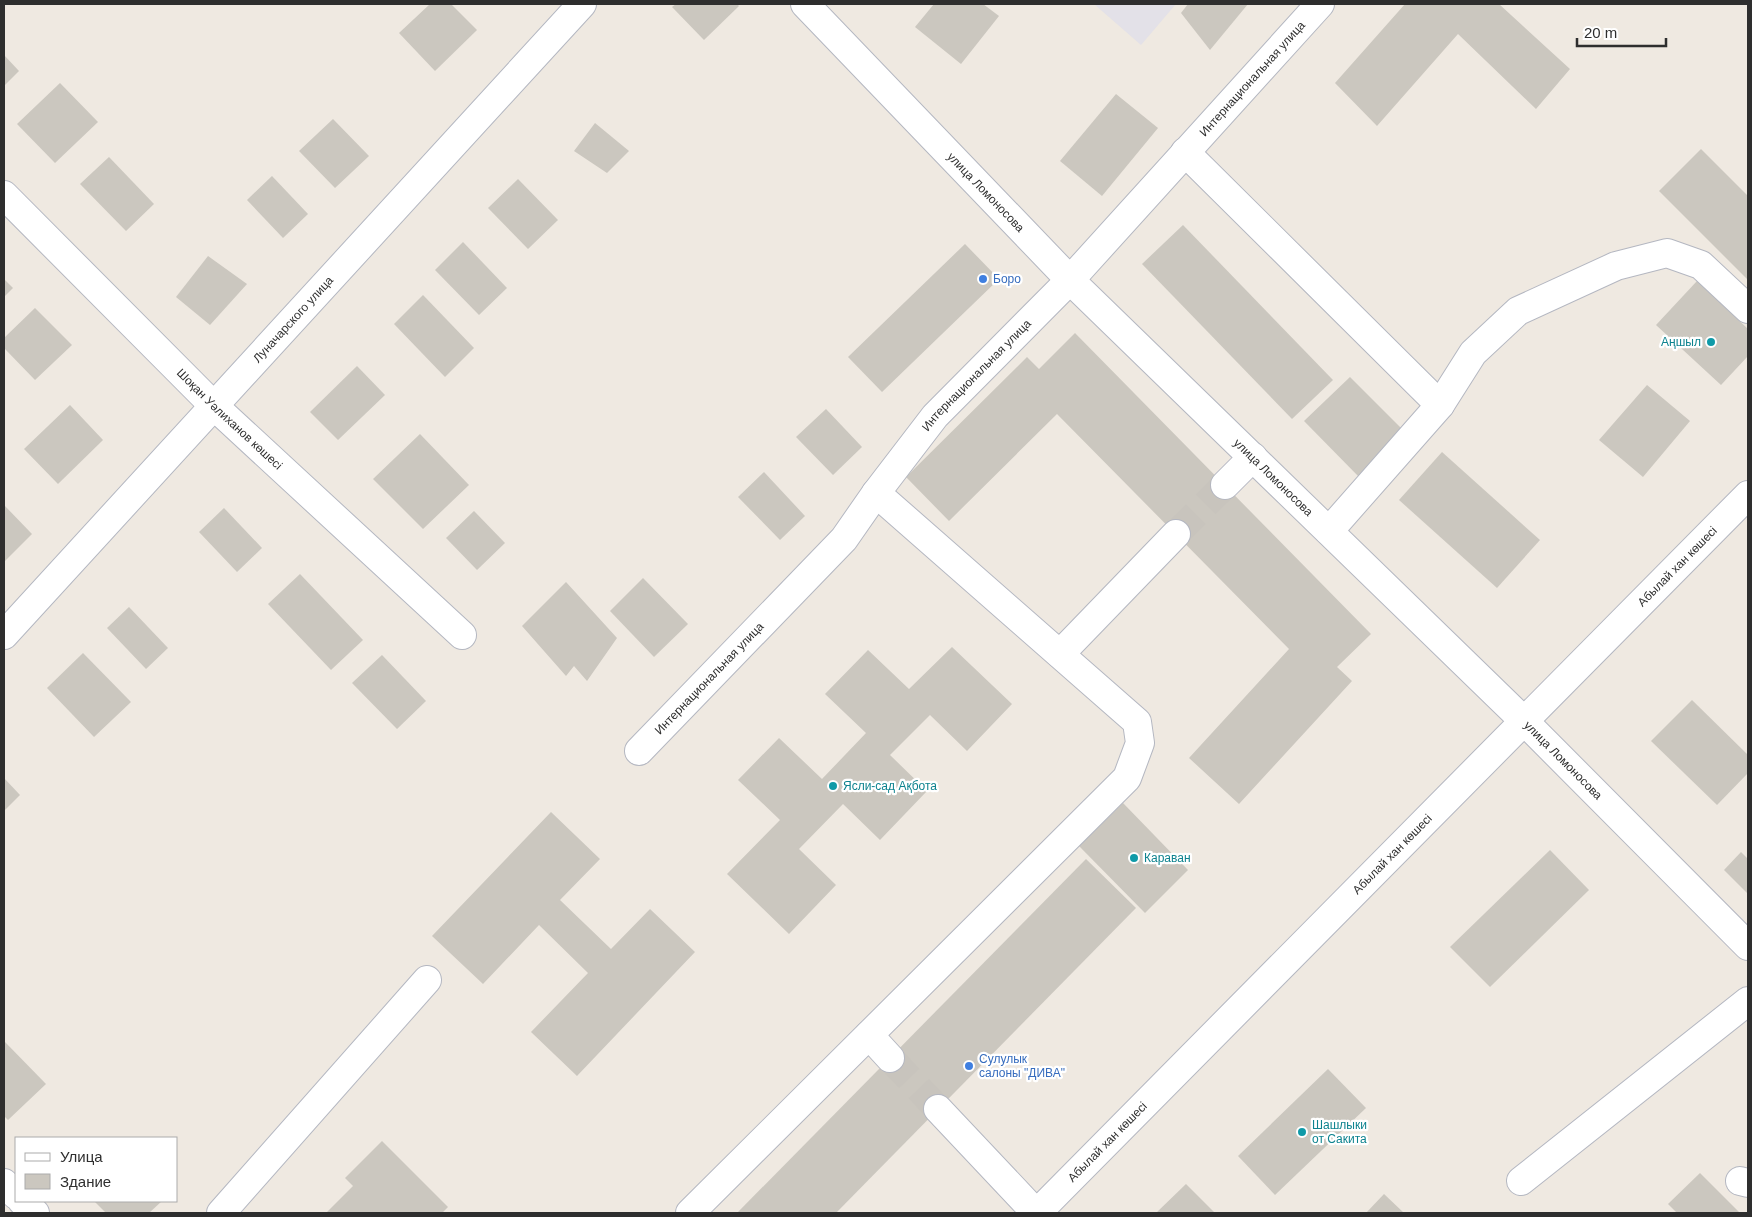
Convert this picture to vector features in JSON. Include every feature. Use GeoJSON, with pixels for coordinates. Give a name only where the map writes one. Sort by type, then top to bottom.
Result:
{"type":"FeatureCollection","features":[{"type":"Feature","properties":{"kind":"street","name":"Луначарского улица"},"geometry":{"type":"LineString","coordinates":[[5,631],[582,4]]}},
{"type":"Feature","properties":{"kind":"street","name":"улица Ломоносова"},"geometry":{"type":"LineString","coordinates":[[805,4],[1070,280],[1524,721],[1748,946]]}},
{"type":"Feature","properties":{"kind":"street","name":"Интернациональная улица"},"geometry":{"type":"LineString","coordinates":[[639,751],[844,539],[876,493],[935,416],[1070,280],[1320,4]]}},
{"type":"Feature","properties":{"kind":"street"},"geometry":{"type":"LineString","coordinates":[[1185,152],[1440,405]]}},
{"type":"Feature","properties":{"kind":"street","name":"Шоқан Уәлиханов көшесі"},"geometry":{"type":"LineString","coordinates":[[4,195],[213,405],[462,635]]}},
{"type":"Feature","properties":{"kind":"street"},"geometry":{"type":"LineString","coordinates":[[1329,531],[1440,405],[1473,353],[1518,311],[1616,266],[1667,253],[1701,265],[1748,309]]}},
{"type":"Feature","properties":{"kind":"street"},"geometry":{"type":"LineString","coordinates":[[1224,485],[1253,457]]}},
{"type":"Feature","properties":{"kind":"street"},"geometry":{"type":"LineString","coordinates":[[690,1213],[1127,778],[1140,743],[1138,722],[876,493]]}},
{"type":"Feature","properties":{"kind":"street","name":"Абылай хан көшесі"},"geometry":{"type":"LineString","coordinates":[[1036,1213],[1748,495]]}},
{"type":"Feature","properties":{"kind":"street"},"geometry":{"type":"LineString","coordinates":[[1060,654],[1176,534]]}},
{"type":"Feature","properties":{"kind":"street"},"geometry":{"type":"LineString","coordinates":[[221,1213],[427,980]]}},
{"type":"Feature","properties":{"kind":"street"},"geometry":{"type":"LineString","coordinates":[[1521,1181],[1748,1001]]}},
{"type":"Feature","properties":{"kind":"street"},"geometry":{"type":"LineString","coordinates":[[869,1035],[890,1058]]}},
{"type":"Feature","properties":{"kind":"street"},"geometry":{"type":"LineString","coordinates":[[938,1109],[1036,1213]]}},
{"type":"Feature","properties":{"kind":"street"},"geometry":{"type":"LineString","coordinates":[[4,1183],[15,1194]]}},
{"type":"Feature","properties":{"kind":"street"},"geometry":{"type":"LineString","coordinates":[[23,1202],[35,1213]]}},
{"type":"Feature","properties":{"kind":"shaded area"},"geometry":{"type":"Polygon","coordinates":[[[1094,4],[1176,4],[1141,45],[1094,4]]]}},
{"type":"Feature","properties":{"kind":"building"},"geometry":{"type":"Polygon","coordinates":[[[430,4],[451,4],[477,30],[435,71],[399,33],[430,4]]]}},
{"type":"Feature","properties":{"kind":"building"},"geometry":{"type":"Polygon","coordinates":[[[676,4],[737,4],[739,6],[704,40],[672,7],[676,4]]]}},
{"type":"Feature","properties":{"kind":"building"},"geometry":{"type":"Polygon","coordinates":[[[934,4],[983,4],[999,16],[961,64],[915,27],[934,4]]]}},
{"type":"Feature","properties":{"kind":"building"},"geometry":{"type":"Polygon","coordinates":[[[1188,4],[1248,4],[1210,50],[1181,13],[1188,4]]]}},
{"type":"Feature","properties":{"kind":"building"},"geometry":{"type":"Polygon","coordinates":[[[1405,4],[1499,4],[1570,69],[1536,109],[1458,34],[1377,126],[1335,83],[1405,4]]]}},
{"type":"Feature","properties":{"kind":"building"},"geometry":{"type":"Polygon","coordinates":[[[4,55],[19,71],[4,86],[4,55]]]}},
{"type":"Feature","properties":{"kind":"building"},"geometry":{"type":"Polygon","coordinates":[[[60,83],[98,122],[55,163],[17,124],[60,83]]]}},
{"type":"Feature","properties":{"kind":"building"},"geometry":{"type":"Polygon","coordinates":[[[1116,94],[1158,128],[1102,196],[1060,161],[1116,94]]]}},
{"type":"Feature","properties":{"kind":"building"},"geometry":{"type":"Polygon","coordinates":[[[333,119],[369,156],[335,188],[299,151],[333,119]]]}},
{"type":"Feature","properties":{"kind":"building"},"geometry":{"type":"Polygon","coordinates":[[[595,123],[629,151],[607,173],[574,151],[595,123]]]}},
{"type":"Feature","properties":{"kind":"building"},"geometry":{"type":"Polygon","coordinates":[[[1701,149],[1748,196],[1748,280],[1659,191],[1701,149]]]}},
{"type":"Feature","properties":{"kind":"building"},"geometry":{"type":"Polygon","coordinates":[[[109,157],[154,204],[126,231],[80,184],[109,157]]]}},
{"type":"Feature","properties":{"kind":"building"},"geometry":{"type":"Polygon","coordinates":[[[272,176],[308,214],[283,238],[247,200],[272,176]]]}},
{"type":"Feature","properties":{"kind":"building"},"geometry":{"type":"Polygon","coordinates":[[[518,179],[558,220],[528,249],[488,208],[518,179]]]}},
{"type":"Feature","properties":{"kind":"building"},"geometry":{"type":"Polygon","coordinates":[[[1183,225],[1333,380],[1292,419],[1142,264],[1183,225]]]}},
{"type":"Feature","properties":{"kind":"building"},"geometry":{"type":"Polygon","coordinates":[[[463,242],[507,288],[479,315],[435,270],[463,242]]]}},
{"type":"Feature","properties":{"kind":"building"},"geometry":{"type":"Polygon","coordinates":[[[965,244],[999,279],[882,392],[848,357],[965,244]]]}},
{"type":"Feature","properties":{"kind":"building"},"geometry":{"type":"Polygon","coordinates":[[[208,256],[247,284],[210,325],[176,297],[208,256]]]}},
{"type":"Feature","properties":{"kind":"building"},"geometry":{"type":"Polygon","coordinates":[[[4,279],[13,288],[4,297],[4,279]]]}},
{"type":"Feature","properties":{"kind":"building","name":"Аңшыл"},"geometry":{"type":"Polygon","coordinates":[[[1697,281],[1748,329],[1748,356],[1721,385],[1656,325],[1697,281]]]}},
{"type":"Feature","properties":{"kind":"building"},"geometry":{"type":"Polygon","coordinates":[[[423,295],[474,348],[445,377],[394,324],[423,295]]]}},
{"type":"Feature","properties":{"kind":"building"},"geometry":{"type":"Polygon","coordinates":[[[35,308],[72,345],[35,380],[4,348],[4,338],[35,308]]]}},
{"type":"Feature","properties":{"kind":"building"},"geometry":{"type":"Polygon","coordinates":[[[1075,333],[1371,634],[1337,667],[1352,681],[1239,804],[1189,758],[1289,649],[1057,414],[949,521],[906,477],[1027,357],[1039,369],[1075,333]]]}},
{"type":"Feature","properties":{"kind":"building"},"geometry":{"type":"Polygon","coordinates":[[[357,366],[385,395],[338,440],[310,412],[357,366]]]}},
{"type":"Feature","properties":{"kind":"building"},"geometry":{"type":"Polygon","coordinates":[[[1350,377],[1406,433],[1360,478],[1304,421],[1350,377]]]}},
{"type":"Feature","properties":{"kind":"building"},"geometry":{"type":"Polygon","coordinates":[[[1647,385],[1690,421],[1643,477],[1599,440],[1647,385]]]}},
{"type":"Feature","properties":{"kind":"building"},"geometry":{"type":"Polygon","coordinates":[[[70,405],[103,440],[58,484],[24,449],[70,405]]]}},
{"type":"Feature","properties":{"kind":"building"},"geometry":{"type":"Polygon","coordinates":[[[826,409],[862,447],[833,475],[796,437],[826,409]]]}},
{"type":"Feature","properties":{"kind":"building"},"geometry":{"type":"Polygon","coordinates":[[[420,434],[469,485],[423,529],[373,479],[420,434]]]}},
{"type":"Feature","properties":{"kind":"building"},"geometry":{"type":"Polygon","coordinates":[[[1442,452],[1540,540],[1497,588],[1399,500],[1442,452]]]}},
{"type":"Feature","properties":{"kind":"building"},"geometry":{"type":"Polygon","coordinates":[[[764,472],[805,516],[780,540],[738,497],[764,472]]]}},
{"type":"Feature","properties":{"kind":"building"},"geometry":{"type":"Polygon","coordinates":[[[4,505],[32,534],[4,562],[4,505]]]}},
{"type":"Feature","properties":{"kind":"building"},"geometry":{"type":"Polygon","coordinates":[[[224,508],[262,548],[237,572],[199,532],[224,508]]]}},
{"type":"Feature","properties":{"kind":"building"},"geometry":{"type":"Polygon","coordinates":[[[474,511],[505,543],[477,570],[446,538],[474,511]]]}},
{"type":"Feature","properties":{"kind":"building"},"geometry":{"type":"Polygon","coordinates":[[[300,574],[363,640],[331,670],[268,604],[300,574]]]}},
{"type":"Feature","properties":{"kind":"building"},"geometry":{"type":"Polygon","coordinates":[[[643,578],[688,624],[654,657],[610,611],[643,578]]]}},
{"type":"Feature","properties":{"kind":"building"},"geometry":{"type":"Polygon","coordinates":[[[566,582],[617,638],[587,681],[574,666],[566,676],[522,626],[566,582]]]}},
{"type":"Feature","properties":{"kind":"building"},"geometry":{"type":"Polygon","coordinates":[[[129,607],[168,648],[146,669],[107,628],[129,607]]]}},
{"type":"Feature","properties":{"kind":"building","name":"Ясли-сад Ақбота"},"geometry":{"type":"Polygon","coordinates":[[[952,647],[1012,704],[967,751],[930,715],[890,755],[927,791],[880,840],[843,804],[799,849],[836,885],[789,934],[727,874],[780,820],[738,780],[779,738],[822,779],[866,733],[825,694],[868,650],[909,689],[952,647]]]}},
{"type":"Feature","properties":{"kind":"building"},"geometry":{"type":"Polygon","coordinates":[[[83,653],[131,702],[94,737],[47,688],[83,653]]]}},
{"type":"Feature","properties":{"kind":"building"},"geometry":{"type":"Polygon","coordinates":[[[382,655],[426,701],[397,729],[352,683],[382,655]]]}},
{"type":"Feature","properties":{"kind":"building"},"geometry":{"type":"Polygon","coordinates":[[[1692,700],[1748,755],[1748,773],[1717,805],[1651,741],[1692,700]]]}},
{"type":"Feature","properties":{"kind":"building"},"geometry":{"type":"Polygon","coordinates":[[[4,778],[20,795],[4,811],[4,778]]]}},
{"type":"Feature","properties":{"kind":"building","name":"Караван"},"geometry":{"type":"Polygon","coordinates":[[[1123,803],[1188,870],[1145,913],[1079,846],[1123,803]]]}},
{"type":"Feature","properties":{"kind":"building"},"geometry":{"type":"Polygon","coordinates":[[[551,812],[600,859],[560,900],[611,949],[650,909],[695,952],[577,1076],[531,1032],[588,973],[539,925],[483,984],[432,936],[551,812]]]}},
{"type":"Feature","properties":{"kind":"building"},"geometry":{"type":"Polygon","coordinates":[[[1550,850],[1589,890],[1490,987],[1450,947],[1550,850]]]}},
{"type":"Feature","properties":{"kind":"building"},"geometry":{"type":"Polygon","coordinates":[[[1741,852],[1748,859],[1748,894],[1724,870],[1741,852]]]}},
{"type":"Feature","properties":{"kind":"building"},"geometry":{"type":"Polygon","coordinates":[[[1086,859],[1136,908],[836,1213],[737,1213],[1086,859]]]}},
{"type":"Feature","properties":{"kind":"building"},"geometry":{"type":"Polygon","coordinates":[[[5,1042],[46,1084],[8,1120],[4,1116],[5,1042]]]}},
{"type":"Feature","properties":{"kind":"building","name":"Шашлыки от Сакита"},"geometry":{"type":"Polygon","coordinates":[[[1328,1069],[1366,1108],[1275,1195],[1238,1156],[1328,1069]]]}},
{"type":"Feature","properties":{"kind":"building"},"geometry":{"type":"Polygon","coordinates":[[[382,1141],[448,1207],[442,1213],[326,1213],[353,1186],[345,1178],[382,1141]]]}},
{"type":"Feature","properties":{"kind":"building"},"geometry":{"type":"Polygon","coordinates":[[[1700,1173],[1740,1213],[1677,1213],[1668,1204],[1700,1173]]]}},
{"type":"Feature","properties":{"kind":"building"},"geometry":{"type":"Polygon","coordinates":[[[1186,1184],[1215,1213],[1156,1213],[1186,1184]]]}},
{"type":"Feature","properties":{"kind":"building"},"geometry":{"type":"Polygon","coordinates":[[[1384,1194],[1404,1213],[1366,1213],[1384,1194]]]}},
{"type":"Feature","properties":{"kind":"building"},"geometry":{"type":"Polygon","coordinates":[[[95,1202],[161,1202],[149,1213],[106,1213],[95,1202]]]}},
{"type":"Feature","properties":{"kind":"tunnel"},"geometry":{"type":"LineString","coordinates":[[1176,534],[1225,485]]}},
{"type":"Feature","properties":{"kind":"tunnel"},"geometry":{"type":"LineString","coordinates":[[890,1058],[938,1109]]}},
{"type":"Feature","properties":{"kind":"place","name":"Боро"},"geometry":{"type":"Point","coordinates":[983,279]}},
{"type":"Feature","properties":{"kind":"place","name":"Аңшыл"},"geometry":{"type":"Point","coordinates":[1711,342]}},
{"type":"Feature","properties":{"kind":"place","name":"Ясли-сад Ақбота"},"geometry":{"type":"Point","coordinates":[833,786]}},
{"type":"Feature","properties":{"kind":"place","name":"Караван"},"geometry":{"type":"Point","coordinates":[1134,858]}},
{"type":"Feature","properties":{"kind":"place","name":"Сулулык салоны \"ДИВА\""},"geometry":{"type":"Point","coordinates":[969,1066]}},
{"type":"Feature","properties":{"kind":"place","name":"Шашлыки от Сакита"},"geometry":{"type":"Point","coordinates":[1302,1132]}}]}
